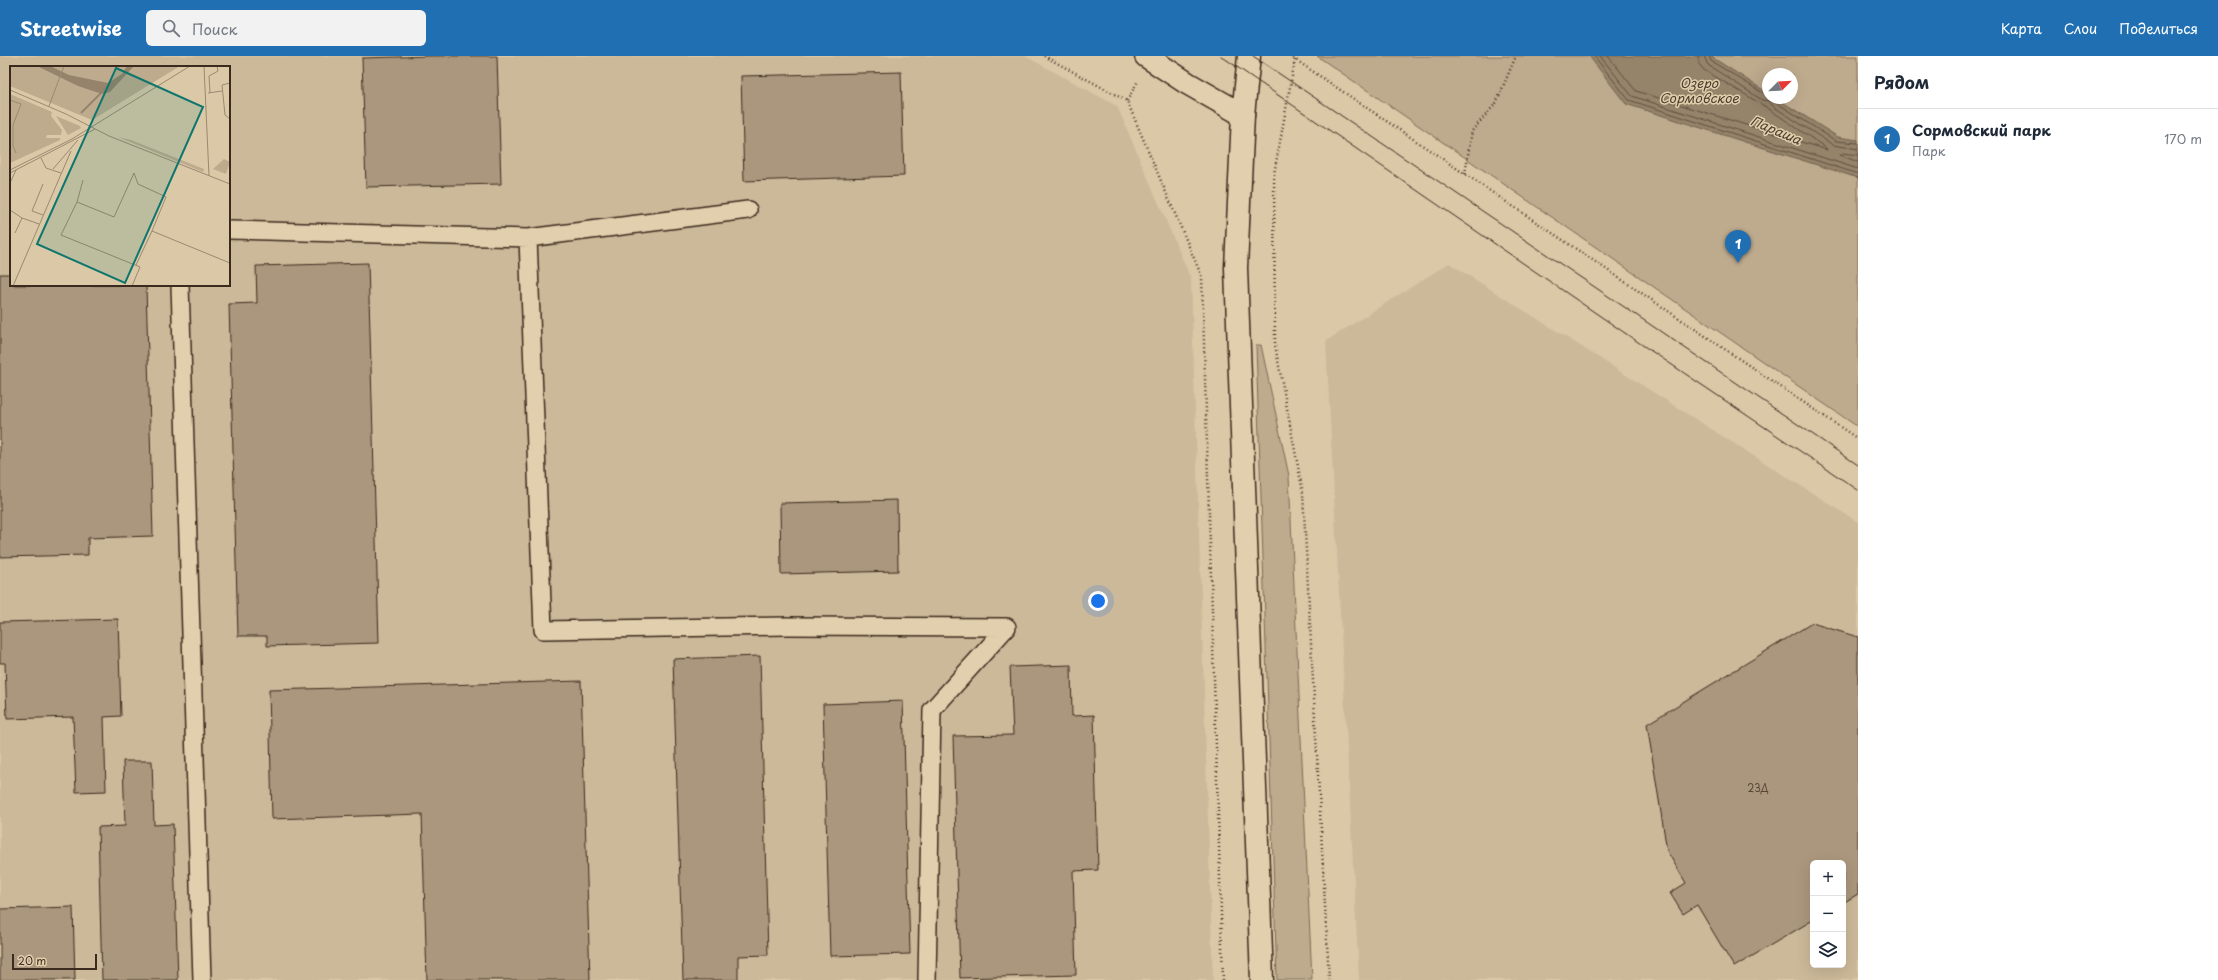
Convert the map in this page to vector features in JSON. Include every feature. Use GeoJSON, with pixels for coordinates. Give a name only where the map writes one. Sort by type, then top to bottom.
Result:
{"type":"FeatureCollection","features":[{"type":"Feature","properties":{"kind":"main road"},"geometry":{"type":"LineString","coordinates":[[1146,56],[1187,84],[1243,114]]}},
{"type":"Feature","properties":{"kind":"main road"},"geometry":{"type":"LineString","coordinates":[[1249,56],[1243,114],[1236,268],[1262,980]]}},
{"type":"Feature","properties":{"kind":"lane"},"geometry":{"type":"LineString","coordinates":[[230,230],[528,238],[748,210]]}},
{"type":"Feature","properties":{"kind":"lane"},"geometry":{"type":"LineString","coordinates":[[528,238],[544,630],[787,626],[1007,627],[932,710],[927,980]]}},
{"type":"Feature","properties":{"kind":"lane"},"geometry":{"type":"LineString","coordinates":[[180,286],[202,980]]}},
{"type":"Feature","properties":{"kind":"path"},"geometry":{"type":"LineString","coordinates":[[1044,56],[1127,101],[1202,277],[1222,980]]}},
{"type":"Feature","properties":{"kind":"path"},"geometry":{"type":"LineString","coordinates":[[1290,56],[1858,439]]}},
{"type":"Feature","properties":{"kind":"path"},"geometry":{"type":"LineString","coordinates":[[1465,174],[1472,131],[1496,103],[1516,56]]}},
{"type":"Feature","properties":{"kind":"path"},"geometry":{"type":"LineString","coordinates":[[1295,60],[1274,174],[1275,345],[1303,493],[1329,980]]}},
{"type":"Feature","properties":{"kind":"shaded area"},"geometry":{"type":"Polygon","coordinates":[[[0,56],[1025,56],[1117,106],[1191,279],[1213,980],[0,980],[0,56]]]}},
{"type":"Feature","properties":{"kind":"shaded area"},"geometry":{"type":"Polygon","coordinates":[[[1317,56],[1858,56],[1858,427],[1317,56]]]}},
{"type":"Feature","properties":{"kind":"shaded area"},"geometry":{"type":"Polygon","coordinates":[[[1449,263],[1858,522],[1858,976],[1851,980],[1359,980],[1326,341],[1449,263]]]}},
{"type":"Feature","properties":{"kind":"shaded area"},"geometry":{"type":"Polygon","coordinates":[[[1256,345],[1261,345],[1289,476],[1312,980],[1277,980],[1256,345]]]}},
{"type":"Feature","properties":{"kind":"water","name":"Озеро Сормовское"},"geometry":{"type":"Polygon","coordinates":[[[1589,56],[1710,56],[1762,89],[1762,104],[1786,104],[1838,137],[1858,140],[1858,178],[1626,104],[1589,56]]]}},
{"type":"Feature","properties":{"kind":"building"},"geometry":{"type":"Polygon","coordinates":[[[497,56],[501,184],[366,187],[362,58],[497,56]]]}},
{"type":"Feature","properties":{"kind":"building"},"geometry":{"type":"Polygon","coordinates":[[[901,72],[904,176],[744,181],[741,76],[901,72]]]}},
{"type":"Feature","properties":{"kind":"building"},"geometry":{"type":"Polygon","coordinates":[[[368,263],[379,643],[267,646],[267,636],[238,636],[229,304],[257,303],[256,266],[368,263]]]}},
{"type":"Feature","properties":{"kind":"building"},"geometry":{"type":"Polygon","coordinates":[[[0,274],[10,274],[10,286],[146,286],[153,536],[88,538],[88,555],[0,557],[0,274]]]}},
{"type":"Feature","properties":{"kind":"building"},"geometry":{"type":"Polygon","coordinates":[[[897,500],[898,571],[781,574],[780,503],[897,500]]]}},
{"type":"Feature","properties":{"kind":"building"},"geometry":{"type":"Polygon","coordinates":[[[118,619],[121,716],[104,717],[106,791],[76,792],[73,717],[7,719],[5,663],[0,663],[0,622],[118,619]]]}},
{"type":"Feature","properties":{"kind":"building"},"geometry":{"type":"Polygon","coordinates":[[[1812,623],[1858,637],[1858,894],[1846,901],[1846,860],[1810,860],[1810,922],[1734,967],[1697,905],[1683,914],[1670,893],[1686,883],[1667,851],[1647,724],[1812,623]]]}},
{"type":"Feature","properties":{"kind":"building"},"geometry":{"type":"Polygon","coordinates":[[[760,656],[768,955],[738,956],[738,980],[683,980],[673,659],[760,656]]]}},
{"type":"Feature","properties":{"kind":"building"},"geometry":{"type":"Polygon","coordinates":[[[1071,665],[1072,716],[1094,715],[1098,870],[1073,871],[1076,975],[960,978],[953,736],[1013,735],[1010,667],[1071,665]]]}},
{"type":"Feature","properties":{"kind":"building"},"geometry":{"type":"Polygon","coordinates":[[[581,681],[590,980],[427,980],[422,814],[272,819],[269,690],[581,681]]]}},
{"type":"Feature","properties":{"kind":"building"},"geometry":{"type":"Polygon","coordinates":[[[903,701],[910,954],[830,956],[823,704],[903,701]]]}},
{"type":"Feature","properties":{"kind":"building"},"geometry":{"type":"Polygon","coordinates":[[[123,761],[152,761],[154,825],[173,824],[178,980],[102,980],[98,827],[125,826],[123,761]]]}},
{"type":"Feature","properties":{"kind":"building"},"geometry":{"type":"Polygon","coordinates":[[[73,907],[75,980],[0,980],[0,909],[73,907]]]}},
{"type":"Feature","properties":{"kind":"tram line"},"geometry":{"type":"LineString","coordinates":[[1221,56],[1638,342],[1858,490]]}},
{"type":"Feature","properties":{"kind":"tram line"},"geometry":{"type":"LineString","coordinates":[[1253,56],[1858,465]]}},
{"type":"Feature","properties":{"kind":"place","name":"Сормовский парк"},"geometry":{"type":"Point","coordinates":[1738,263]}},
{"type":"Feature","properties":{"kind":"water label","name":"Параша"},"geometry":{"type":"Point","coordinates":[1776,130]}}]}
